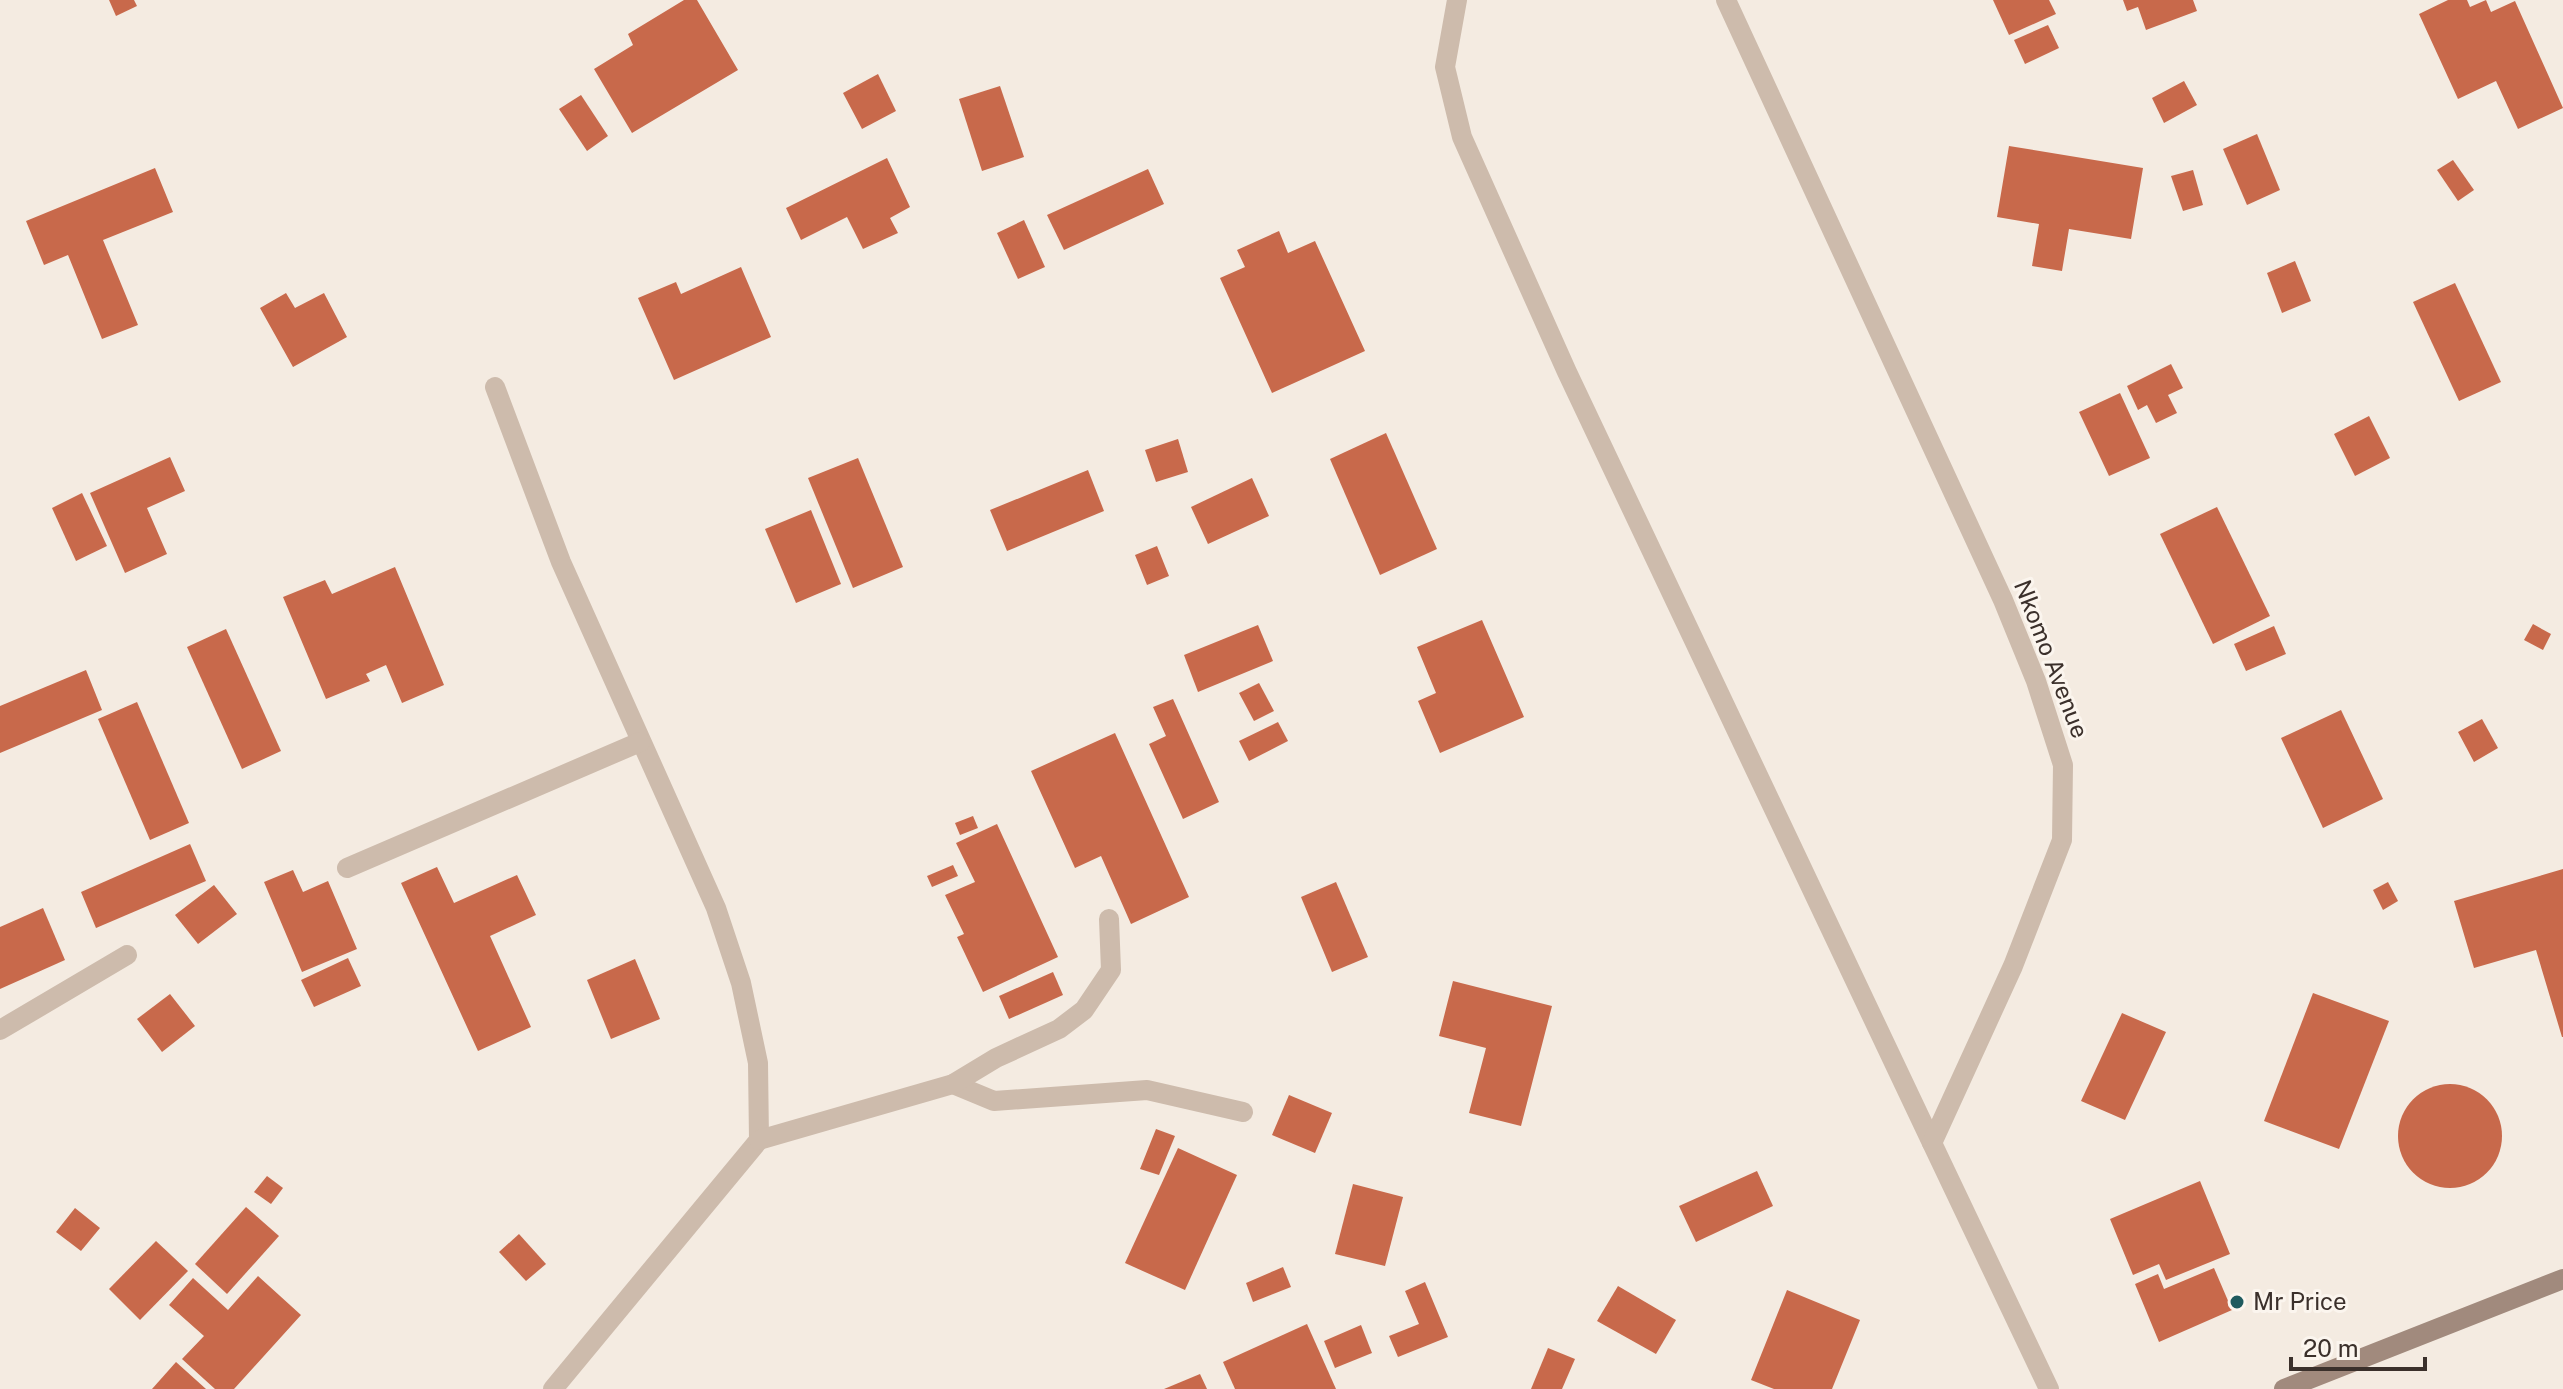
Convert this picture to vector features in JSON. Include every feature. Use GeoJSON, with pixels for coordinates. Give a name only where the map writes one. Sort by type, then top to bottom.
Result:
{"type":"FeatureCollection","features":[{"type":"Feature","properties":{"kind":"main road"},"geometry":{"type":"LineString","coordinates":[[2284,1389],[2563,1279]]}},
{"type":"Feature","properties":{"kind":"street"},"geometry":{"type":"LineString","coordinates":[[1457,0],[1445,67],[1462,137],[1567,372],[2049,1389]]}},
{"type":"Feature","properties":{"kind":"street","name":"Nkomo Avenue"},"geometry":{"type":"LineString","coordinates":[[1726,0],[2003,600],[2036,681],[2063,765],[2062,840],[2013,966],[1932,1143]]}},
{"type":"Feature","properties":{"kind":"street"},"geometry":{"type":"LineString","coordinates":[[495,387],[561,562],[716,908],[741,983],[758,1063],[759,1140]]}},
{"type":"Feature","properties":{"kind":"street"},"geometry":{"type":"LineString","coordinates":[[347,868],[640,742]]}},
{"type":"Feature","properties":{"kind":"street"},"geometry":{"type":"LineString","coordinates":[[553,1389],[759,1140],[953,1084],[996,1058],[1059,1029],[1084,1010],[1111,970],[1109,919]]}},
{"type":"Feature","properties":{"kind":"street"},"geometry":{"type":"LineString","coordinates":[[0,1030],[127,955]]}},
{"type":"Feature","properties":{"kind":"street"},"geometry":{"type":"LineString","coordinates":[[953,1084],[994,1101],[1147,1090],[1243,1112]]}},
{"type":"Feature","properties":{"kind":"building"},"geometry":{"type":"Polygon","coordinates":[[[109,0],[134,0],[137,6],[116,16],[109,0]]]}},
{"type":"Feature","properties":{"kind":"building"},"geometry":{"type":"Polygon","coordinates":[[[684,0],[697,0],[738,70],[632,133],[594,69],[633,45],[628,34],[684,0]]]}},
{"type":"Feature","properties":{"kind":"building"},"geometry":{"type":"Polygon","coordinates":[[[1993,0],[2049,0],[2056,14],[2009,35],[1993,0]]]}},
{"type":"Feature","properties":{"kind":"building"},"geometry":{"type":"Polygon","coordinates":[[[2123,0],[2193,0],[2197,11],[2146,30],[2138,7],[2127,11],[2123,0]]]}},
{"type":"Feature","properties":{"kind":"building"},"geometry":{"type":"Polygon","coordinates":[[[2448,0],[2467,0],[2470,7],[2486,0],[2491,12],[2515,1],[2563,108],[2518,129],[2496,81],[2458,99],[2419,14],[2448,0]]]}},
{"type":"Feature","properties":{"kind":"building"},"geometry":{"type":"Polygon","coordinates":[[[2048,25],[2059,48],[2025,64],[2014,40],[2048,25]]]}},
{"type":"Feature","properties":{"kind":"building"},"geometry":{"type":"Polygon","coordinates":[[[878,74],[896,111],[862,129],[843,93],[878,74]]]}},
{"type":"Feature","properties":{"kind":"building"},"geometry":{"type":"Polygon","coordinates":[[[2184,81],[2197,105],[2164,123],[2152,98],[2184,81]]]}},
{"type":"Feature","properties":{"kind":"building"},"geometry":{"type":"Polygon","coordinates":[[[1000,86],[1024,157],[982,171],[959,99],[1000,86]]]}},
{"type":"Feature","properties":{"kind":"building"},"geometry":{"type":"Polygon","coordinates":[[[581,95],[608,136],[587,151],[559,109],[581,95]]]}},
{"type":"Feature","properties":{"kind":"building"},"geometry":{"type":"Polygon","coordinates":[[[2257,134],[2280,190],[2247,205],[2223,149],[2257,134]]]}},
{"type":"Feature","properties":{"kind":"building"},"geometry":{"type":"Polygon","coordinates":[[[2009,146],[2143,168],[2131,239],[2069,229],[2062,271],[2032,266],[2039,224],[1997,217],[2009,146]]]}},
{"type":"Feature","properties":{"kind":"building"},"geometry":{"type":"Polygon","coordinates":[[[887,158],[910,207],[890,218],[898,233],[863,249],[847,217],[801,240],[786,208],[887,158]]]}},
{"type":"Feature","properties":{"kind":"building"},"geometry":{"type":"Polygon","coordinates":[[[2453,160],[2474,190],[2458,201],[2437,170],[2453,160]]]}},
{"type":"Feature","properties":{"kind":"building"},"geometry":{"type":"Polygon","coordinates":[[[155,168],[173,212],[103,240],[138,325],[102,339],[68,255],[44,265],[26,221],[155,168]]]}},
{"type":"Feature","properties":{"kind":"building"},"geometry":{"type":"Polygon","coordinates":[[[1148,169],[1164,204],[1064,250],[1047,215],[1148,169]]]}},
{"type":"Feature","properties":{"kind":"building"},"geometry":{"type":"Polygon","coordinates":[[[2193,170],[2203,205],[2183,211],[2171,176],[2193,170]]]}},
{"type":"Feature","properties":{"kind":"building"},"geometry":{"type":"Polygon","coordinates":[[[1024,220],[1045,267],[1018,279],[997,233],[1024,220]]]}},
{"type":"Feature","properties":{"kind":"building"},"geometry":{"type":"Polygon","coordinates":[[[1279,231],[1288,253],[1315,241],[1365,351],[1272,393],[1220,278],[1245,267],[1237,250],[1279,231]]]}},
{"type":"Feature","properties":{"kind":"building"},"geometry":{"type":"Polygon","coordinates":[[[2295,261],[2311,301],[2282,313],[2267,273],[2295,261]]]}},
{"type":"Feature","properties":{"kind":"building"},"geometry":{"type":"Polygon","coordinates":[[[741,267],[771,337],[674,380],[638,298],[676,282],[681,294],[741,267]]]}},
{"type":"Feature","properties":{"kind":"building"},"geometry":{"type":"Polygon","coordinates":[[[2455,283],[2501,382],[2459,401],[2413,302],[2455,283]]]}},
{"type":"Feature","properties":{"kind":"building"},"geometry":{"type":"Polygon","coordinates":[[[286,293],[295,308],[324,293],[347,337],[293,367],[260,308],[286,293]]]}},
{"type":"Feature","properties":{"kind":"building"},"geometry":{"type":"Polygon","coordinates":[[[2171,364],[2183,388],[2168,395],[2177,413],[2156,423],[2147,405],[2138,410],[2127,386],[2171,364]]]}},
{"type":"Feature","properties":{"kind":"building"},"geometry":{"type":"Polygon","coordinates":[[[2120,393],[2150,458],[2109,476],[2079,412],[2120,393]]]}},
{"type":"Feature","properties":{"kind":"building"},"geometry":{"type":"Polygon","coordinates":[[[2369,416],[2390,458],[2355,476],[2334,434],[2369,416]]]}},
{"type":"Feature","properties":{"kind":"building"},"geometry":{"type":"Polygon","coordinates":[[[1386,433],[1437,549],[1380,575],[1330,459],[1386,433]]]}},
{"type":"Feature","properties":{"kind":"building"},"geometry":{"type":"Polygon","coordinates":[[[1178,439],[1188,472],[1156,482],[1145,450],[1178,439]]]}},
{"type":"Feature","properties":{"kind":"building"},"geometry":{"type":"Polygon","coordinates":[[[170,457],[185,491],[147,508],[167,554],[125,573],[90,493],[170,457]]]}},
{"type":"Feature","properties":{"kind":"building"},"geometry":{"type":"Polygon","coordinates":[[[858,458],[903,567],[853,588],[808,478],[858,458]]]}},
{"type":"Feature","properties":{"kind":"building"},"geometry":{"type":"Polygon","coordinates":[[[1088,470],[1104,511],[1007,551],[990,510],[1088,470]]]}},
{"type":"Feature","properties":{"kind":"building"},"geometry":{"type":"Polygon","coordinates":[[[1252,478],[1269,516],[1208,544],[1191,507],[1252,478]]]}},
{"type":"Feature","properties":{"kind":"building"},"geometry":{"type":"Polygon","coordinates":[[[82,493],[107,546],[76,561],[52,508],[82,493]]]}},
{"type":"Feature","properties":{"kind":"building"},"geometry":{"type":"Polygon","coordinates":[[[2217,507],[2270,616],[2213,644],[2160,534],[2217,507]]]}},
{"type":"Feature","properties":{"kind":"building"},"geometry":{"type":"Polygon","coordinates":[[[811,510],[841,584],[796,603],[765,529],[811,510]]]}},
{"type":"Feature","properties":{"kind":"building"},"geometry":{"type":"Polygon","coordinates":[[[1157,546],[1169,576],[1147,585],[1135,555],[1157,546]]]}},
{"type":"Feature","properties":{"kind":"building"},"geometry":{"type":"Polygon","coordinates":[[[395,567],[444,685],[402,703],[386,665],[366,674],[370,681],[326,699],[283,597],[325,580],[332,594],[395,567]]]}},
{"type":"Feature","properties":{"kind":"building"},"geometry":{"type":"Polygon","coordinates":[[[1482,620],[1524,717],[1440,753],[1418,701],[1436,693],[1417,647],[1482,620]]]}},
{"type":"Feature","properties":{"kind":"building"},"geometry":{"type":"Polygon","coordinates":[[[2533,624],[2551,634],[2543,650],[2524,640],[2533,624]]]}},
{"type":"Feature","properties":{"kind":"building"},"geometry":{"type":"Polygon","coordinates":[[[1258,625],[1273,661],[1198,692],[1184,655],[1258,625]]]}},
{"type":"Feature","properties":{"kind":"building"},"geometry":{"type":"Polygon","coordinates":[[[2274,626],[2286,654],[2246,671],[2234,644],[2274,626]]]}},
{"type":"Feature","properties":{"kind":"building"},"geometry":{"type":"Polygon","coordinates":[[[226,629],[281,751],[242,769],[187,647],[226,629]]]}},
{"type":"Feature","properties":{"kind":"building"},"geometry":{"type":"Polygon","coordinates":[[[86,670],[102,710],[0,753],[0,706],[86,670]]]}},
{"type":"Feature","properties":{"kind":"building"},"geometry":{"type":"Polygon","coordinates":[[[1259,683],[1274,711],[1254,721],[1239,693],[1259,683]]]}},
{"type":"Feature","properties":{"kind":"building"},"geometry":{"type":"Polygon","coordinates":[[[1173,699],[1219,802],[1183,819],[1149,744],[1166,736],[1153,707],[1173,699]]]}},
{"type":"Feature","properties":{"kind":"building"},"geometry":{"type":"Polygon","coordinates":[[[137,702],[189,823],[150,840],[98,719],[137,702]]]}},
{"type":"Feature","properties":{"kind":"building"},"geometry":{"type":"Polygon","coordinates":[[[2341,710],[2383,799],[2323,828],[2281,738],[2341,710]]]}},
{"type":"Feature","properties":{"kind":"building"},"geometry":{"type":"Polygon","coordinates":[[[2482,719],[2498,748],[2474,762],[2458,732],[2482,719]]]}},
{"type":"Feature","properties":{"kind":"building"},"geometry":{"type":"Polygon","coordinates":[[[1278,722],[1288,741],[1249,761],[1239,741],[1278,722]]]}},
{"type":"Feature","properties":{"kind":"building"},"geometry":{"type":"Polygon","coordinates":[[[1115,733],[1189,897],[1131,924],[1101,856],[1075,868],[1031,771],[1115,733]]]}},
{"type":"Feature","properties":{"kind":"building"},"geometry":{"type":"Polygon","coordinates":[[[973,816],[978,828],[960,835],[955,823],[973,816]]]}},
{"type":"Feature","properties":{"kind":"building"},"geometry":{"type":"Polygon","coordinates":[[[997,824],[1058,957],[983,992],[957,937],[964,934],[945,895],[975,882],[956,843],[997,824]]]}},
{"type":"Feature","properties":{"kind":"building"},"geometry":{"type":"Polygon","coordinates":[[[190,844],[206,881],[96,928],[81,892],[190,844]]]}},
{"type":"Feature","properties":{"kind":"building"},"geometry":{"type":"Polygon","coordinates":[[[953,865],[958,876],[932,887],[927,876],[953,865]]]}},
{"type":"Feature","properties":{"kind":"building"},"geometry":{"type":"Polygon","coordinates":[[[437,867],[454,903],[517,875],[536,915],[490,936],[531,1027],[478,1051],[401,883],[437,867]]]}},
{"type":"Feature","properties":{"kind":"building"},"geometry":{"type":"Polygon","coordinates":[[[2563,869],[2562,1037],[2536,950],[2474,968],[2454,901],[2563,869]]]}},
{"type":"Feature","properties":{"kind":"building"},"geometry":{"type":"Polygon","coordinates":[[[293,870],[303,892],[328,881],[357,949],[302,972],[264,882],[293,870]]]}},
{"type":"Feature","properties":{"kind":"building"},"geometry":{"type":"Polygon","coordinates":[[[1336,882],[1368,957],[1332,972],[1301,897],[1336,882]]]}},
{"type":"Feature","properties":{"kind":"building"},"geometry":{"type":"Polygon","coordinates":[[[2388,882],[2398,901],[2383,910],[2373,890],[2388,882]]]}},
{"type":"Feature","properties":{"kind":"building"},"geometry":{"type":"Polygon","coordinates":[[[214,885],[237,914],[198,944],[175,915],[214,885]]]}},
{"type":"Feature","properties":{"kind":"building"},"geometry":{"type":"Polygon","coordinates":[[[43,908],[65,960],[0,989],[0,927],[43,908]]]}},
{"type":"Feature","properties":{"kind":"building"},"geometry":{"type":"Polygon","coordinates":[[[348,958],[361,986],[314,1007],[301,980],[348,958]]]}},
{"type":"Feature","properties":{"kind":"building"},"geometry":{"type":"Polygon","coordinates":[[[635,959],[660,1019],[611,1039],[587,980],[635,959]]]}},
{"type":"Feature","properties":{"kind":"building"},"geometry":{"type":"Polygon","coordinates":[[[1053,972],[1063,995],[1009,1019],[999,996],[1053,972]]]}},
{"type":"Feature","properties":{"kind":"building"},"geometry":{"type":"Polygon","coordinates":[[[1453,981],[1552,1006],[1521,1126],[1469,1113],[1486,1048],[1439,1036],[1453,981]]]}},
{"type":"Feature","properties":{"kind":"building"},"geometry":{"type":"Polygon","coordinates":[[[2313,993],[2389,1021],[2339,1149],[2264,1121],[2313,993]]]}},
{"type":"Feature","properties":{"kind":"building"},"geometry":{"type":"Polygon","coordinates":[[[170,994],[195,1026],[162,1052],[137,1019],[170,994]]]}},
{"type":"Feature","properties":{"kind":"building"},"geometry":{"type":"Polygon","coordinates":[[[2122,1013],[2166,1032],[2125,1120],[2081,1101],[2122,1013]]]}},
{"type":"Feature","properties":{"kind":"building"},"geometry":{"type":"Polygon","coordinates":[[[2450,1084],[2470,1088],[2487,1099],[2498,1116],[2502,1136],[2498,1156],[2487,1173],[2470,1184],[2450,1188],[2430,1184],[2413,1173],[2402,1156],[2398,1136],[2402,1116],[2413,1099],[2430,1088],[2450,1084]]]}},
{"type":"Feature","properties":{"kind":"building"},"geometry":{"type":"Polygon","coordinates":[[[1289,1095],[1332,1113],[1315,1153],[1272,1135],[1289,1095]]]}},
{"type":"Feature","properties":{"kind":"building"},"geometry":{"type":"Polygon","coordinates":[[[1156,1129],[1175,1136],[1159,1175],[1140,1169],[1156,1129]]]}},
{"type":"Feature","properties":{"kind":"building"},"geometry":{"type":"Polygon","coordinates":[[[1178,1148],[1237,1175],[1185,1290],[1125,1263],[1178,1148]]]}},
{"type":"Feature","properties":{"kind":"building"},"geometry":{"type":"Polygon","coordinates":[[[1757,1171],[1773,1206],[1696,1242],[1679,1206],[1757,1171]]]}},
{"type":"Feature","properties":{"kind":"building"},"geometry":{"type":"Polygon","coordinates":[[[267,1176],[283,1188],[271,1204],[254,1192],[267,1176]]]}},
{"type":"Feature","properties":{"kind":"building"},"geometry":{"type":"Polygon","coordinates":[[[2200,1181],[2230,1254],[2166,1280],[2159,1264],[2133,1275],[2110,1219],[2200,1181]]]}},
{"type":"Feature","properties":{"kind":"building"},"geometry":{"type":"Polygon","coordinates":[[[1353,1184],[1403,1197],[1385,1266],[1335,1254],[1353,1184]]]}},
{"type":"Feature","properties":{"kind":"building"},"geometry":{"type":"Polygon","coordinates":[[[246,1207],[279,1236],[227,1294],[195,1264],[246,1207]]]}},
{"type":"Feature","properties":{"kind":"building"},"geometry":{"type":"Polygon","coordinates":[[[75,1208],[100,1228],[81,1251],[56,1232],[75,1208]]]}},
{"type":"Feature","properties":{"kind":"building"},"geometry":{"type":"Polygon","coordinates":[[[519,1234],[546,1264],[526,1281],[499,1252],[519,1234]]]}},
{"type":"Feature","properties":{"kind":"building"},"geometry":{"type":"Polygon","coordinates":[[[156,1241],[188,1271],[140,1320],[109,1289],[156,1241]]]}},
{"type":"Feature","properties":{"kind":"building"},"geometry":{"type":"Polygon","coordinates":[[[1283,1267],[1291,1287],[1253,1302],[1246,1283],[1283,1267]]]}},
{"type":"Feature","properties":{"kind":"building"},"geometry":{"type":"Polygon","coordinates":[[[2214,1268],[2232,1310],[2159,1342],[2135,1284],[2158,1274],[2164,1289],[2214,1268]]]}},
{"type":"Feature","properties":{"kind":"building"},"geometry":{"type":"Polygon","coordinates":[[[258,1276],[301,1315],[234,1389],[215,1389],[182,1359],[204,1336],[169,1305],[193,1278],[228,1310],[258,1276]]]}},
{"type":"Feature","properties":{"kind":"building"},"geometry":{"type":"Polygon","coordinates":[[[1425,1282],[1448,1337],[1398,1357],[1389,1336],[1419,1324],[1405,1291],[1425,1282]]]}},
{"type":"Feature","properties":{"kind":"building"},"geometry":{"type":"Polygon","coordinates":[[[1618,1286],[1676,1320],[1656,1354],[1597,1321],[1618,1286]]]}},
{"type":"Feature","properties":{"kind":"building"},"geometry":{"type":"Polygon","coordinates":[[[1787,1290],[1860,1320],[1832,1389],[1774,1389],[1751,1380],[1787,1290]]]}},
{"type":"Feature","properties":{"kind":"building"},"geometry":{"type":"Polygon","coordinates":[[[1307,1324],[1336,1389],[1235,1389],[1223,1362],[1307,1324]]]}},
{"type":"Feature","properties":{"kind":"building"},"geometry":{"type":"Polygon","coordinates":[[[1361,1325],[1372,1353],[1335,1368],[1324,1341],[1361,1325]]]}},
{"type":"Feature","properties":{"kind":"building"},"geometry":{"type":"Polygon","coordinates":[[[1548,1348],[1575,1359],[1562,1389],[1531,1389],[1548,1348]]]}},
{"type":"Feature","properties":{"kind":"building"},"geometry":{"type":"Polygon","coordinates":[[[176,1362],[206,1389],[152,1389],[176,1362]]]}},
{"type":"Feature","properties":{"kind":"building"},"geometry":{"type":"Polygon","coordinates":[[[1200,1374],[1207,1389],[1164,1389],[1200,1374]]]}},
{"type":"Feature","properties":{"kind":"place","name":"Mr Price"},"geometry":{"type":"Point","coordinates":[2237,1302]}}]}
